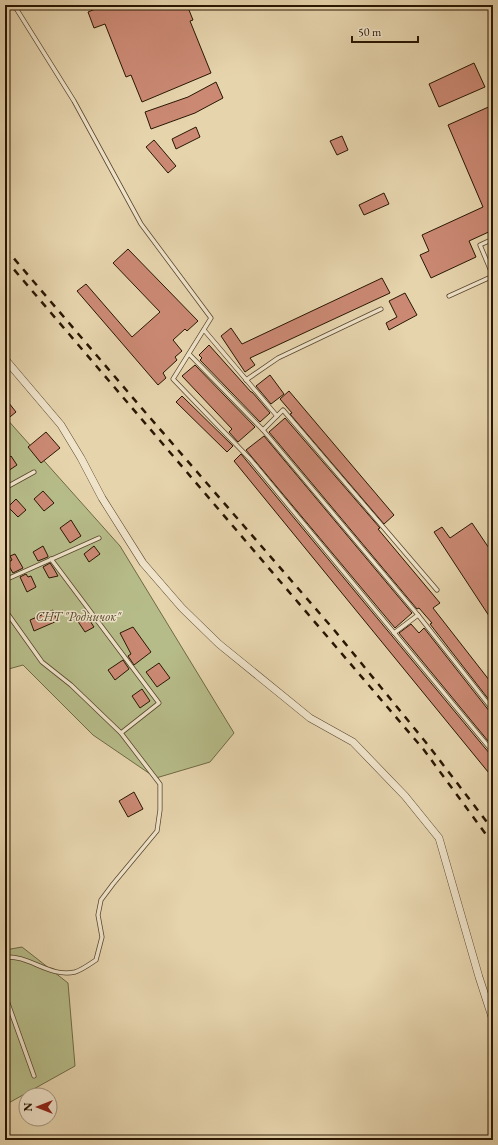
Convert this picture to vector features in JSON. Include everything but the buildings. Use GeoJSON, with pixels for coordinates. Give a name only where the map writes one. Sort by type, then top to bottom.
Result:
{"type":"FeatureCollection","features":[{"type":"Feature","properties":{"kind":"street"},"geometry":{"type":"LineString","coordinates":[[5,358],[61,425],[81,458],[102,498],[143,563],[182,608],[219,644],[310,718],[353,742],[404,796],[439,838],[493,1020]]}},
{"type":"Feature","properties":{"kind":"lane"},"geometry":{"type":"LineString","coordinates":[[14,5],[74,101],[141,224],[211,318],[173,379],[250,459],[493,752]]}},
{"type":"Feature","properties":{"kind":"lane"},"geometry":{"type":"LineString","coordinates":[[449,296],[493,276],[480,245],[493,239]]}},
{"type":"Feature","properties":{"kind":"lane"},"geometry":{"type":"LineString","coordinates":[[246,380],[278,358],[382,309]]}},
{"type":"Feature","properties":{"kind":"lane"},"geometry":{"type":"LineString","coordinates":[[204,330],[277,416]]}},
{"type":"Feature","properties":{"kind":"lane"},"geometry":{"type":"LineString","coordinates":[[188,354],[263,430],[418,615],[493,710]]}},
{"type":"Feature","properties":{"kind":"lane"},"geometry":{"type":"LineString","coordinates":[[263,430],[283,410],[437,590]]}},
{"type":"Feature","properties":{"kind":"lane"},"geometry":{"type":"LineString","coordinates":[[5,488],[34,472]]}},
{"type":"Feature","properties":{"kind":"lane"},"geometry":{"type":"LineString","coordinates":[[5,580],[99,538]]}},
{"type":"Feature","properties":{"kind":"lane"},"geometry":{"type":"LineString","coordinates":[[51,559],[159,703],[121,733]]}},
{"type":"Feature","properties":{"kind":"lane"},"geometry":{"type":"LineString","coordinates":[[5,610],[42,662],[71,685],[121,733],[160,784],[160,810],[157,831],[101,900],[98,915],[102,937],[96,960],[76,972],[61,974],[13,956],[5,957]]}},
{"type":"Feature","properties":{"kind":"lane"},"geometry":{"type":"LineString","coordinates":[[394,633],[418,615]]}},
{"type":"Feature","properties":{"kind":"lane"},"geometry":{"type":"LineString","coordinates":[[5,995],[34,1076]]}},
{"type":"Feature","properties":{"kind":"green space","name":"СНТ \"Родничок\""},"geometry":{"type":"Polygon","coordinates":[[[5,417],[120,546],[234,733],[210,762],[156,778],[93,735],[23,665],[5,670],[5,417]]]}},
{"type":"Feature","properties":{"kind":"green space"},"geometry":{"type":"Polygon","coordinates":[[[22,947],[68,983],[75,1066],[37,1087],[18,1087],[18,1098],[5,1105],[5,950],[22,947]]]}},
{"type":"Feature","properties":{"kind":"railway"},"geometry":{"type":"LineString","coordinates":[[5,248],[335,631],[428,745],[493,830]]}},
{"type":"Feature","properties":{"kind":"railway"},"geometry":{"type":"LineString","coordinates":[[5,259],[424,750],[493,844]]}}]}
